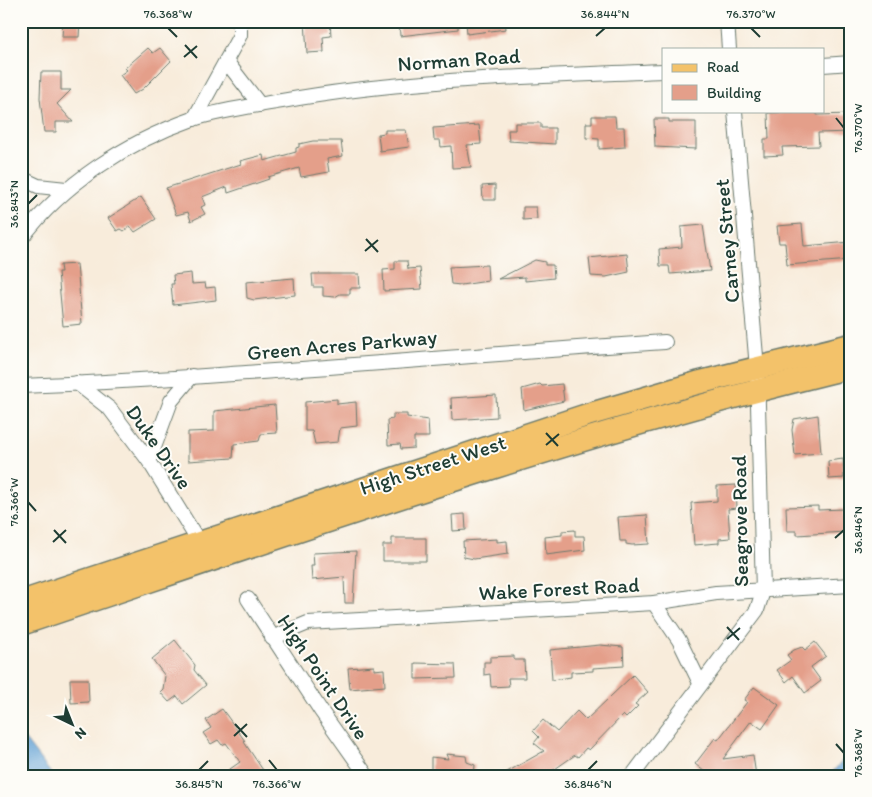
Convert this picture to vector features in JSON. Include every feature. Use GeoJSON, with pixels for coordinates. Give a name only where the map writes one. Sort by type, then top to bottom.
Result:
{"type":"FeatureCollection","features":[{"type":"Feature","properties":{"kind":"main road","name":"High Street West"},"geometry":{"type":"LineString","coordinates":[[21,624],[557,447],[758,379],[851,345]]}},
{"type":"Feature","properties":{"kind":"main road","name":"High Street West"},"geometry":{"type":"LineString","coordinates":[[21,602],[587,415],[758,379],[851,367]]}},
{"type":"Feature","properties":{"kind":"street"},"geometry":{"type":"LineString","coordinates":[[194,119],[240,35],[240,21]]}},
{"type":"Feature","properties":{"kind":"street"},"geometry":{"type":"LineString","coordinates":[[727,21],[729,48]]}},
{"type":"Feature","properties":{"kind":"street"},"geometry":{"type":"LineString","coordinates":[[226,61],[260,105]]}},
{"type":"Feature","properties":{"kind":"street"},"geometry":{"type":"LineString","coordinates":[[824,65],[851,63]]}},
{"type":"Feature","properties":{"kind":"street","name":"Norman Road"},"geometry":{"type":"LineString","coordinates":[[21,238],[47,206],[66,189],[119,154],[194,119],[321,94],[386,85],[507,76],[662,71]]}},
{"type":"Feature","properties":{"kind":"street","name":"Carney Street"},"geometry":{"type":"LineString","coordinates":[[735,112],[758,379]]}},
{"type":"Feature","properties":{"kind":"street"},"geometry":{"type":"LineString","coordinates":[[21,178],[38,186],[66,189]]}},
{"type":"Feature","properties":{"kind":"street","name":"Green Acres Parkway"},"geometry":{"type":"LineString","coordinates":[[23,384],[77,383],[192,376],[666,342]]}},
{"type":"Feature","properties":{"kind":"street"},"geometry":{"type":"LineString","coordinates":[[149,461],[171,401],[192,376]]}},
{"type":"Feature","properties":{"kind":"street","name":"Seagrove Road"},"geometry":{"type":"LineString","coordinates":[[632,776],[700,683],[757,610],[763,591],[758,379]]}},
{"type":"Feature","properties":{"kind":"street","name":"Duke Drive"},"geometry":{"type":"LineString","coordinates":[[77,383],[110,409],[149,461],[199,542]]}},
{"type":"Feature","properties":{"kind":"street","name":"Wake Forest Road"},"geometry":{"type":"LineString","coordinates":[[272,638],[308,623],[654,603],[716,593],[851,584]]}},
{"type":"Feature","properties":{"kind":"street","name":"High Point Drive"},"geometry":{"type":"LineString","coordinates":[[248,599],[272,638],[367,776]]}},
{"type":"Feature","properties":{"kind":"street"},"geometry":{"type":"LineString","coordinates":[[654,603],[679,640],[700,683]]}},
{"type":"Feature","properties":{"kind":"water"},"geometry":{"type":"Polygon","coordinates":[[[21,735],[23,737],[53,776],[21,776],[21,735]]]}},
{"type":"Feature","properties":{"kind":"water"},"geometry":{"type":"Polygon","coordinates":[[[851,751],[851,776],[829,776],[851,751]]]}},
{"type":"Feature","properties":{"kind":"building"},"geometry":{"type":"Polygon","coordinates":[[[63,21],[80,21],[79,37],[62,37],[63,21]]]}},
{"type":"Feature","properties":{"kind":"building"},"geometry":{"type":"Polygon","coordinates":[[[305,21],[330,21],[331,36],[323,37],[324,52],[307,53],[305,21]]]}},
{"type":"Feature","properties":{"kind":"building"},"geometry":{"type":"Polygon","coordinates":[[[399,21],[458,21],[458,29],[400,36],[399,21]]]}},
{"type":"Feature","properties":{"kind":"building"},"geometry":{"type":"Polygon","coordinates":[[[466,21],[505,21],[506,29],[467,34],[466,21]]]}},
{"type":"Feature","properties":{"kind":"building"},"geometry":{"type":"Polygon","coordinates":[[[148,48],[153,53],[160,48],[171,61],[143,89],[134,94],[120,75],[127,70],[125,68],[148,48]]]}},
{"type":"Feature","properties":{"kind":"building"},"geometry":{"type":"Polygon","coordinates":[[[41,72],[61,72],[61,90],[71,90],[57,104],[73,122],[56,122],[56,132],[44,132],[40,98],[41,72]]]}},
{"type":"Feature","properties":{"kind":"building"},"geometry":{"type":"Polygon","coordinates":[[[817,112],[817,115],[851,114],[851,132],[818,133],[819,146],[782,147],[783,155],[764,156],[764,139],[769,139],[768,113],[817,112]]]}},
{"type":"Feature","properties":{"kind":"building"},"geometry":{"type":"Polygon","coordinates":[[[592,116],[615,116],[616,127],[624,127],[625,147],[599,149],[599,139],[586,138],[586,123],[592,123],[592,116]]]}},
{"type":"Feature","properties":{"kind":"building"},"geometry":{"type":"Polygon","coordinates":[[[654,119],[669,119],[669,122],[696,122],[696,149],[655,147],[654,119]]]}},
{"type":"Feature","properties":{"kind":"building"},"geometry":{"type":"Polygon","coordinates":[[[515,123],[541,123],[541,128],[555,128],[555,144],[509,141],[508,130],[515,130],[515,123]]]}},
{"type":"Feature","properties":{"kind":"building"},"geometry":{"type":"Polygon","coordinates":[[[479,125],[481,144],[467,145],[471,167],[452,168],[451,146],[441,147],[440,140],[434,140],[433,128],[479,125]]]}},
{"type":"Feature","properties":{"kind":"building"},"geometry":{"type":"Polygon","coordinates":[[[385,130],[406,130],[409,147],[380,151],[378,134],[385,133],[385,130]]]}},
{"type":"Feature","properties":{"kind":"building"},"geometry":{"type":"Polygon","coordinates":[[[313,141],[341,141],[343,156],[327,159],[329,172],[301,177],[299,168],[268,177],[269,179],[228,193],[227,187],[202,197],[205,205],[201,207],[205,214],[191,221],[188,212],[176,215],[166,188],[241,164],[240,161],[263,155],[264,161],[296,152],[299,144],[313,141]]]}},
{"type":"Feature","properties":{"kind":"building"},"geometry":{"type":"Polygon","coordinates":[[[495,185],[495,200],[483,200],[482,186],[495,185]]]}},
{"type":"Feature","properties":{"kind":"building"},"geometry":{"type":"Polygon","coordinates":[[[141,197],[156,219],[135,232],[130,226],[124,231],[121,229],[117,231],[108,218],[141,197]]]}},
{"type":"Feature","properties":{"kind":"building"},"geometry":{"type":"Polygon","coordinates":[[[523,207],[536,207],[537,219],[523,220],[523,207]]]}},
{"type":"Feature","properties":{"kind":"building"},"geometry":{"type":"Polygon","coordinates":[[[802,224],[804,246],[851,242],[851,260],[787,265],[785,243],[779,243],[777,226],[802,224]]]}},
{"type":"Feature","properties":{"kind":"building"},"geometry":{"type":"Polygon","coordinates":[[[703,225],[710,271],[670,274],[669,266],[660,266],[659,249],[682,247],[681,227],[703,225]]]}},
{"type":"Feature","properties":{"kind":"building"},"geometry":{"type":"Polygon","coordinates":[[[627,254],[629,272],[606,277],[591,276],[589,258],[627,254]]]}},
{"type":"Feature","properties":{"kind":"building"},"geometry":{"type":"Polygon","coordinates":[[[535,260],[545,262],[545,265],[553,265],[554,278],[525,281],[525,277],[498,279],[535,260]]]}},
{"type":"Feature","properties":{"kind":"building"},"geometry":{"type":"Polygon","coordinates":[[[395,261],[407,261],[408,269],[420,268],[422,289],[384,291],[383,270],[395,269],[395,261]]]}},
{"type":"Feature","properties":{"kind":"building"},"geometry":{"type":"Polygon","coordinates":[[[77,264],[82,324],[63,326],[58,272],[61,272],[60,265],[77,264]]]}},
{"type":"Feature","properties":{"kind":"building"},"geometry":{"type":"Polygon","coordinates":[[[487,265],[488,281],[461,285],[451,284],[449,267],[487,265]]]}},
{"type":"Feature","properties":{"kind":"building"},"geometry":{"type":"Polygon","coordinates":[[[191,273],[192,284],[205,283],[206,288],[215,287],[216,300],[173,305],[171,284],[174,284],[173,275],[191,273]]]}},
{"type":"Feature","properties":{"kind":"building"},"geometry":{"type":"Polygon","coordinates":[[[312,274],[359,274],[360,288],[350,288],[350,294],[340,294],[335,297],[323,296],[323,287],[313,287],[312,274]]]}},
{"type":"Feature","properties":{"kind":"building"},"geometry":{"type":"Polygon","coordinates":[[[294,278],[295,295],[254,300],[247,298],[246,282],[294,278]]]}},
{"type":"Feature","properties":{"kind":"building"},"geometry":{"type":"Polygon","coordinates":[[[540,384],[542,386],[562,384],[564,401],[524,410],[522,389],[540,384]]]}},
{"type":"Feature","properties":{"kind":"building"},"geometry":{"type":"Polygon","coordinates":[[[496,395],[497,417],[452,420],[451,398],[496,395]]]}},
{"type":"Feature","properties":{"kind":"building"},"geometry":{"type":"Polygon","coordinates":[[[337,399],[337,404],[356,402],[357,426],[340,428],[338,442],[315,444],[312,431],[305,431],[305,402],[337,399]]]}},
{"type":"Feature","properties":{"kind":"building"},"geometry":{"type":"Polygon","coordinates":[[[275,405],[277,433],[261,434],[259,441],[234,444],[233,458],[188,461],[188,432],[214,431],[214,411],[275,405]]]}},
{"type":"Feature","properties":{"kind":"building"},"geometry":{"type":"Polygon","coordinates":[[[393,414],[407,414],[407,417],[428,420],[429,437],[414,437],[414,448],[401,449],[400,444],[388,445],[387,420],[393,419],[393,414]]]}},
{"type":"Feature","properties":{"kind":"building"},"geometry":{"type":"Polygon","coordinates":[[[818,415],[821,453],[795,455],[792,430],[794,419],[818,415]]]}},
{"type":"Feature","properties":{"kind":"building"},"geometry":{"type":"Polygon","coordinates":[[[843,459],[844,478],[829,479],[828,461],[843,459]]]}},
{"type":"Feature","properties":{"kind":"building"},"geometry":{"type":"Polygon","coordinates":[[[736,485],[737,508],[728,509],[730,538],[719,539],[719,543],[694,545],[691,503],[717,501],[717,486],[736,485]]]}},
{"type":"Feature","properties":{"kind":"building"},"geometry":{"type":"Polygon","coordinates":[[[818,506],[818,510],[843,509],[845,532],[797,535],[797,531],[787,531],[786,507],[818,506]]]}},
{"type":"Feature","properties":{"kind":"building"},"geometry":{"type":"Polygon","coordinates":[[[465,514],[466,530],[453,531],[452,515],[465,514]]]}},
{"type":"Feature","properties":{"kind":"building"},"geometry":{"type":"Polygon","coordinates":[[[647,515],[649,544],[632,545],[626,544],[626,541],[620,541],[618,517],[647,515]]]}},
{"type":"Feature","properties":{"kind":"building"},"geometry":{"type":"Polygon","coordinates":[[[575,530],[575,536],[584,536],[585,550],[546,555],[545,537],[562,535],[562,531],[575,530]]]}},
{"type":"Feature","properties":{"kind":"building"},"geometry":{"type":"Polygon","coordinates":[[[392,538],[426,538],[426,561],[383,561],[383,545],[392,545],[392,538]]]}},
{"type":"Feature","properties":{"kind":"building"},"geometry":{"type":"Polygon","coordinates":[[[497,539],[497,542],[507,541],[508,554],[474,559],[464,557],[463,541],[497,539]]]}},
{"type":"Feature","properties":{"kind":"building"},"geometry":{"type":"Polygon","coordinates":[[[356,551],[353,603],[345,603],[344,577],[312,580],[311,566],[314,566],[313,553],[356,551]]]}},
{"type":"Feature","properties":{"kind":"building"},"geometry":{"type":"Polygon","coordinates":[[[175,640],[195,665],[194,670],[206,685],[183,704],[177,696],[169,702],[160,692],[163,689],[165,676],[152,659],[175,640]]]}},
{"type":"Feature","properties":{"kind":"building"},"geometry":{"type":"Polygon","coordinates":[[[815,642],[826,656],[811,667],[821,681],[805,693],[793,676],[786,682],[777,670],[791,660],[787,655],[802,647],[805,650],[815,642]]]}},
{"type":"Feature","properties":{"kind":"building"},"geometry":{"type":"Polygon","coordinates":[[[600,645],[623,647],[624,666],[571,672],[571,677],[552,680],[550,650],[600,645]]]}},
{"type":"Feature","properties":{"kind":"building"},"geometry":{"type":"Polygon","coordinates":[[[514,656],[514,660],[524,660],[525,678],[508,678],[509,686],[491,687],[490,674],[484,675],[484,662],[490,662],[490,657],[514,656]]]}},
{"type":"Feature","properties":{"kind":"building"},"geometry":{"type":"Polygon","coordinates":[[[415,663],[455,664],[456,678],[415,679],[415,663]]]}},
{"type":"Feature","properties":{"kind":"building"},"geometry":{"type":"Polygon","coordinates":[[[374,666],[374,670],[384,669],[385,686],[350,689],[348,668],[374,666]]]}},
{"type":"Feature","properties":{"kind":"building"},"geometry":{"type":"Polygon","coordinates":[[[633,675],[648,692],[635,704],[638,706],[626,718],[623,715],[589,750],[586,748],[578,757],[575,755],[545,776],[500,776],[544,751],[534,743],[539,737],[533,731],[543,720],[557,732],[577,711],[586,720],[633,675]]]}},
{"type":"Feature","properties":{"kind":"building"},"geometry":{"type":"Polygon","coordinates":[[[70,679],[88,679],[89,702],[71,703],[70,679]]]}},
{"type":"Feature","properties":{"kind":"building"},"geometry":{"type":"Polygon","coordinates":[[[754,687],[779,705],[762,729],[751,721],[723,759],[753,755],[756,776],[735,776],[734,773],[710,776],[695,764],[715,738],[718,740],[747,702],[744,700],[754,687]]]}},
{"type":"Feature","properties":{"kind":"building"},"geometry":{"type":"Polygon","coordinates":[[[222,709],[267,776],[220,776],[240,762],[226,743],[222,745],[218,740],[211,744],[203,733],[211,728],[206,720],[222,709]]]}},
{"type":"Feature","properties":{"kind":"building"},"geometry":{"type":"Polygon","coordinates":[[[446,754],[466,756],[467,762],[475,765],[474,776],[431,776],[431,757],[448,759],[446,754]]]}}]}
